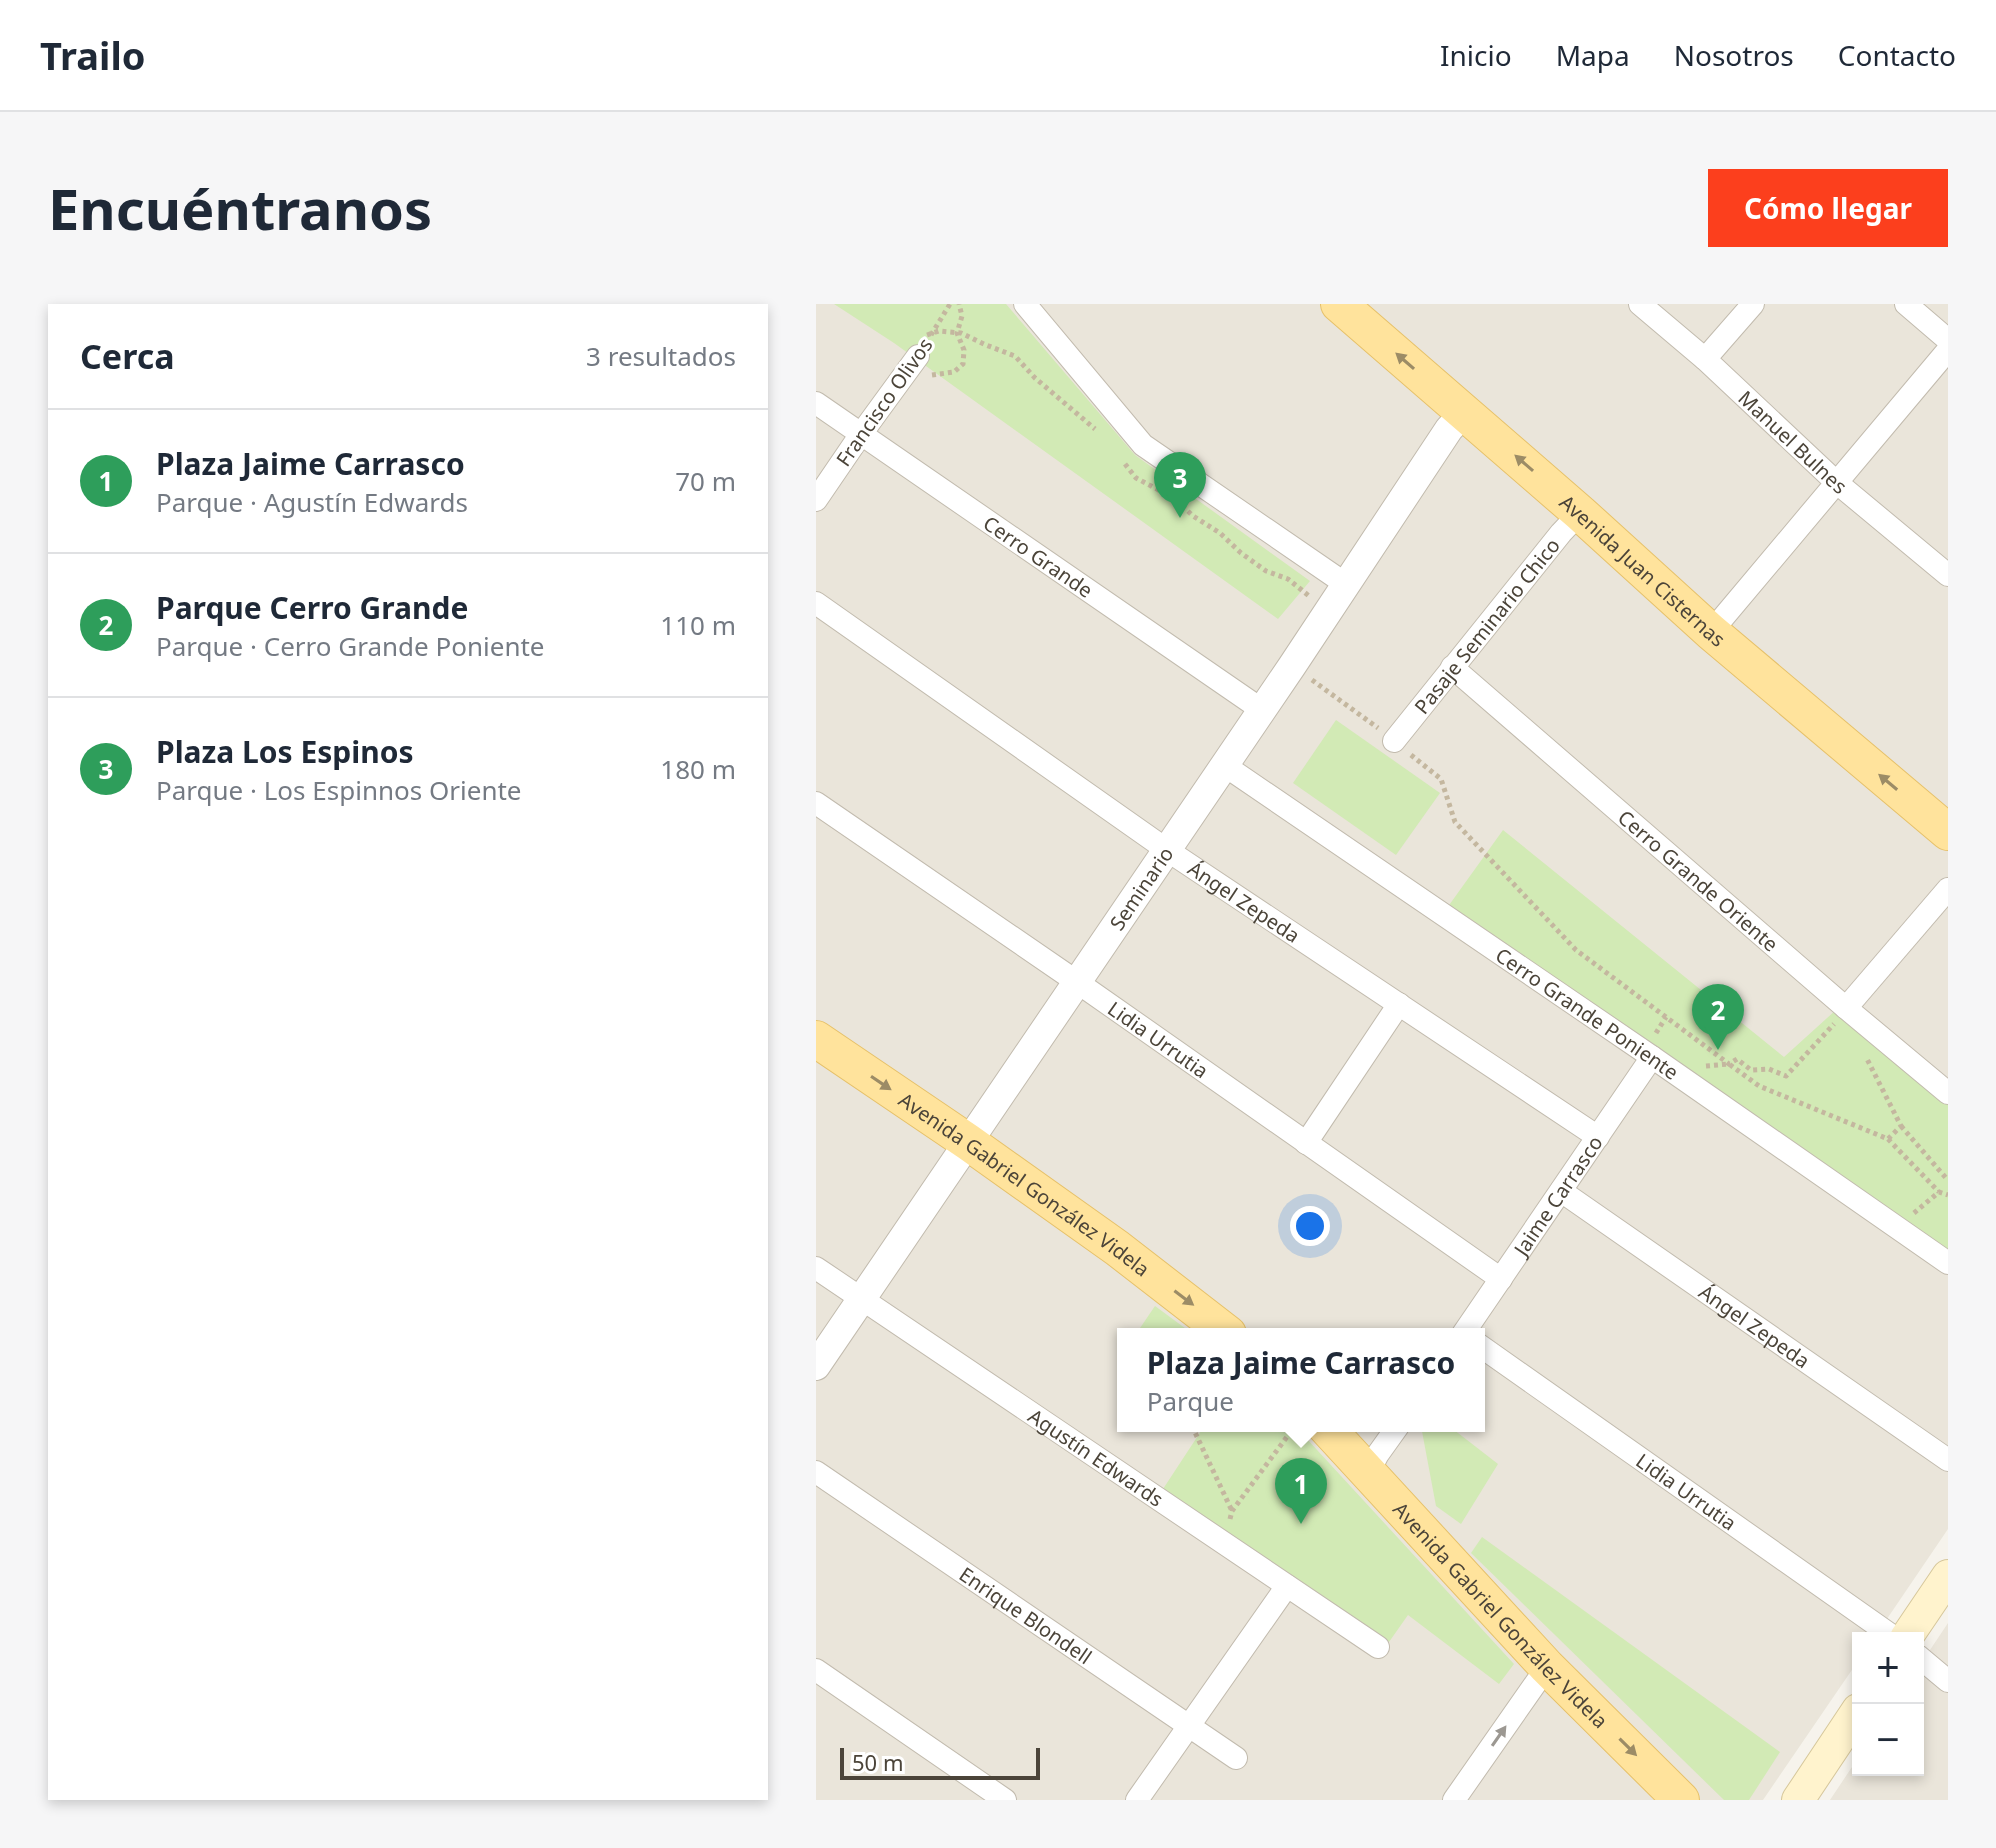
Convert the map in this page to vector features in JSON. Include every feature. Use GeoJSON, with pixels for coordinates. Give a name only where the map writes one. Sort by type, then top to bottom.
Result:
{"type":"FeatureCollection","features":[{"type":"Feature","properties":{"kind":"main road","name":"Avenida Juan Cisternas"},"geometry":{"type":"LineString","coordinates":[[1339,304],[1580,513],[1711,632],[1948,832]]}},
{"type":"Feature","properties":{"kind":"main road","name":"Avenida Gabriel González Videla"},"geometry":{"type":"LineString","coordinates":[[816,1039],[1117,1248],[1220,1328]]}},
{"type":"Feature","properties":{"kind":"main road","name":"Avenida Gabriel González Videla"},"geometry":{"type":"LineString","coordinates":[[1330,1432],[1547,1667],[1681,1800]]}},
{"type":"Feature","properties":{"kind":"main road"},"geometry":{"type":"LineString","coordinates":[[1910,1632],[1948,1576]]}},
{"type":"Feature","properties":{"kind":"main road"},"geometry":{"type":"LineString","coordinates":[[1798,1800],[1852,1719]]}},
{"type":"Feature","properties":{"kind":"street"},"geometry":{"type":"LineString","coordinates":[[1025,304],[1143,445],[1347,585]]}},
{"type":"Feature","properties":{"kind":"street","name":"Manuel Bulnes"},"geometry":{"type":"LineString","coordinates":[[1640,304],[1705,359],[1836,482],[1948,575]]}},
{"type":"Feature","properties":{"kind":"street"},"geometry":{"type":"LineString","coordinates":[[1705,359],[1753,304]]}},
{"type":"Feature","properties":{"kind":"street"},"geometry":{"type":"LineString","coordinates":[[1906,304],[1948,340]]}},
{"type":"Feature","properties":{"kind":"street"},"geometry":{"type":"LineString","coordinates":[[1711,632],[1948,350]]}},
{"type":"Feature","properties":{"kind":"street","name":"Francisco Olivos"},"geometry":{"type":"LineString","coordinates":[[816,500],[918,356]]}},
{"type":"Feature","properties":{"kind":"street","name":"Cerro Grande"},"geometry":{"type":"LineString","coordinates":[[816,403],[1262,710]]}},
{"type":"Feature","properties":{"kind":"street","name":"Seminario"},"geometry":{"type":"LineString","coordinates":[[816,1366],[1347,585],[1449,429],[1465,412]]}},
{"type":"Feature","properties":{"kind":"street","name":"Pasaje Seminario Chico"},"geometry":{"type":"LineString","coordinates":[[1394,741],[1580,513]]}},
{"type":"Feature","properties":{"kind":"street","name":"Ángel Zepeda"},"geometry":{"type":"LineString","coordinates":[[816,603],[1167,850],[1598,1137]]}},
{"type":"Feature","properties":{"kind":"street","name":"Cerro Grande Oriente"},"geometry":{"type":"LineString","coordinates":[[1452,667],[1948,1093]]}},
{"type":"Feature","properties":{"kind":"street","name":"Cerro Grande Poniente"},"geometry":{"type":"LineString","coordinates":[[1224,765],[1948,1263]]}},
{"type":"Feature","properties":{"kind":"street","name":"Lidia Urrutia"},"geometry":{"type":"LineString","coordinates":[[816,803],[1501,1279]]}},
{"type":"Feature","properties":{"kind":"street"},"geometry":{"type":"LineString","coordinates":[[1846,1008],[1948,889]]}},
{"type":"Feature","properties":{"kind":"street"},"geometry":{"type":"LineString","coordinates":[[1306,1143],[1399,1004]]}},
{"type":"Feature","properties":{"kind":"street","name":"Jaime Carrasco"},"geometry":{"type":"LineString","coordinates":[[1468,1328],[1652,1057]]}},
{"type":"Feature","properties":{"kind":"street","name":"Ángel Zepeda"},"geometry":{"type":"LineString","coordinates":[[1561,1191],[1948,1460]]}},
{"type":"Feature","properties":{"kind":"street","name":"Agustín Edwards"},"geometry":{"type":"LineString","coordinates":[[816,1268],[1378,1647]]}},
{"type":"Feature","properties":{"kind":"street","name":"Lidia Urrutia"},"geometry":{"type":"LineString","coordinates":[[1485,1349],[1886,1632]]}},
{"type":"Feature","properties":{"kind":"street"},"geometry":{"type":"LineString","coordinates":[[1368,1473],[1394,1432]]}},
{"type":"Feature","properties":{"kind":"street","name":"Enrique Blondell"},"geometry":{"type":"LineString","coordinates":[[816,1472],[1236,1758]]}},
{"type":"Feature","properties":{"kind":"street"},"geometry":{"type":"LineString","coordinates":[[1137,1800],[1287,1586]]}},
{"type":"Feature","properties":{"kind":"street"},"geometry":{"type":"LineString","coordinates":[[1924,1661],[1948,1681]]}},
{"type":"Feature","properties":{"kind":"street"},"geometry":{"type":"LineString","coordinates":[[1454,1800],[1547,1667]]}},
{"type":"Feature","properties":{"kind":"street"},"geometry":{"type":"LineString","coordinates":[[816,1670],[1005,1800]]}},
{"type":"Feature","properties":{"kind":"path","name":"Francisco Olivos"},"geometry":{"type":"LineString","coordinates":[[918,356],[950,304]]}},
{"type":"Feature","properties":{"kind":"path"},"geometry":{"type":"LineString","coordinates":[[918,356],[929,357],[925,367],[932,375],[954,372],[963,364],[964,350],[957,333],[962,316],[959,304]]}},
{"type":"Feature","properties":{"kind":"path"},"geometry":{"type":"LineString","coordinates":[[1455,822],[1576,950],[1759,1086],[1888,1139],[1939,1192],[1948,1195]]}},
{"type":"Feature","properties":{"kind":"path"},"geometry":{"type":"LineString","coordinates":[[1729,1064],[1737,1059],[1751,1070],[1769,1069],[1786,1076],[1831,1026],[1846,1019],[1846,1008]]}},
{"type":"Feature","properties":{"kind":"path"},"geometry":{"type":"LineString","coordinates":[[1867,1059],[1901,1126],[1947,1177]]}},
{"type":"Feature","properties":{"kind":"path"},"geometry":{"type":"LineString","coordinates":[[1888,1139],[1901,1126]]}},
{"type":"Feature","properties":{"kind":"path"},"geometry":{"type":"LineString","coordinates":[[1897,1228],[1939,1192]]}},
{"type":"Feature","properties":{"kind":"path"},"geometry":{"type":"LineString","coordinates":[[1195,1432],[1232,1511]]}},
{"type":"Feature","properties":{"kind":"path"},"geometry":{"type":"LineString","coordinates":[[1223,1543],[1232,1511],[1291,1432]]}},
{"type":"Feature","properties":{"kind":"shaded area"},"geometry":{"type":"Polygon","coordinates":[[[816,304],[1948,304],[1948,1529],[1878,1632],[1852,1632],[1852,1670],[1763,1800],[816,1800],[816,304]]]}},
{"type":"Feature","properties":{"kind":"shaded area"},"geometry":{"type":"Polygon","coordinates":[[[1948,1623],[1948,1800],[1830,1800],[1852,1767],[1852,1776],[1924,1776],[1924,1659],[1948,1623]]]}},
{"type":"Feature","properties":{"kind":"green space"},"geometry":{"type":"Polygon","coordinates":[[[834,304],[1006,304],[1135,455],[1310,581],[1278,619],[894,343],[834,304]]]}},
{"type":"Feature","properties":{"kind":"green space"},"geometry":{"type":"Polygon","coordinates":[[[1336,720],[1440,793],[1396,855],[1293,783],[1336,720]]]}},
{"type":"Feature","properties":{"kind":"green space"},"geometry":{"type":"Polygon","coordinates":[[[1503,830],[1784,1057],[1837,1009],[1948,1099],[1948,1260],[1447,908],[1503,830]]]}},
{"type":"Feature","properties":{"kind":"green space"},"geometry":{"type":"Polygon","coordinates":[[[1155,1306],[1185,1328],[1140,1328],[1155,1306]]]}},
{"type":"Feature","properties":{"kind":"green space"},"geometry":{"type":"Polygon","coordinates":[[[1200,1432],[1301,1432],[1514,1664],[1499,1684],[1408,1615],[1389,1642],[1163,1489],[1200,1432]]]}},
{"type":"Feature","properties":{"kind":"green space"},"geometry":{"type":"Polygon","coordinates":[[[1422,1432],[1457,1432],[1498,1464],[1461,1524],[1436,1506],[1422,1432]]]}},
{"type":"Feature","properties":{"kind":"green space"},"geometry":{"type":"Polygon","coordinates":[[[1482,1537],[1780,1752],[1749,1800],[1724,1800],[1471,1553],[1482,1537]]]}},
{"type":"Feature","properties":{"kind":"place","name":"Plaza Los Espinos"},"geometry":{"type":"Point","coordinates":[1180,518]}},
{"type":"Feature","properties":{"kind":"place","name":"Parque Cerro Grande"},"geometry":{"type":"Point","coordinates":[1718,1050]}},
{"type":"Feature","properties":{"kind":"place","name":"Plaza Jaime Carrasco"},"geometry":{"type":"Point","coordinates":[1301,1524]}}]}
